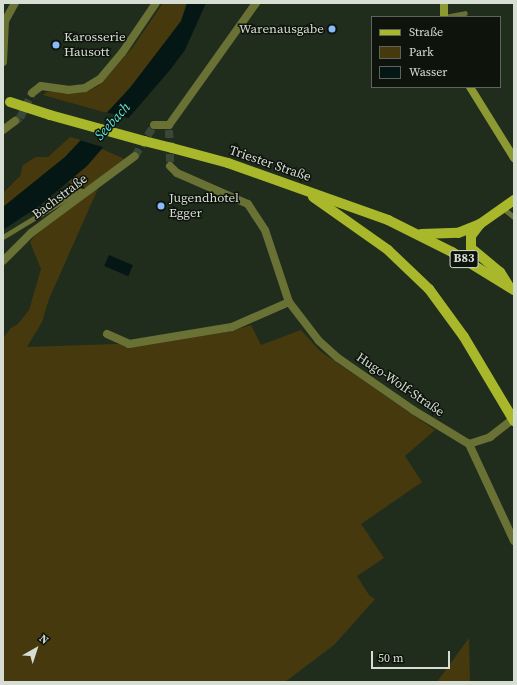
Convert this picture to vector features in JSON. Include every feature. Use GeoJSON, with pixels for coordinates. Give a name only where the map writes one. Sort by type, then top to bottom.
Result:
{"type":"FeatureCollection","features":[{"type":"Feature","properties":{"kind":"main road"},"geometry":{"type":"LineString","coordinates":[[444,3],[445,16]]}},
{"type":"Feature","properties":{"kind":"main road"},"geometry":{"type":"LineString","coordinates":[[471,88],[514,158]]}},
{"type":"Feature","properties":{"kind":"main road","name":"Triester Straße"},"geometry":{"type":"LineString","coordinates":[[6,101],[228,163],[302,188],[388,220],[417,234],[511,289]]}},
{"type":"Feature","properties":{"kind":"main road"},"geometry":{"type":"LineString","coordinates":[[302,188],[388,250],[429,289],[460,331],[514,419]]}},
{"type":"Feature","properties":{"kind":"main road"},"geometry":{"type":"LineString","coordinates":[[417,234],[448,235],[480,224],[514,200]]}},
{"type":"Feature","properties":{"kind":"main road"},"geometry":{"type":"LineString","coordinates":[[480,224],[471,236],[471,248],[500,272],[511,289]]}},
{"type":"Feature","properties":{"kind":"street"},"geometry":{"type":"LineString","coordinates":[[3,62],[4,22],[15,3]]}},
{"type":"Feature","properties":{"kind":"street"},"geometry":{"type":"LineString","coordinates":[[32,93],[41,86],[68,90],[85,88],[100,79],[122,53],[156,3]]}},
{"type":"Feature","properties":{"kind":"street"},"geometry":{"type":"LineString","coordinates":[[154,125],[169,128],[256,3]]}},
{"type":"Feature","properties":{"kind":"street"},"geometry":{"type":"LineString","coordinates":[[3,130],[15,121]]}},
{"type":"Feature","properties":{"kind":"street","name":"Bachstraße"},"geometry":{"type":"LineString","coordinates":[[3,261],[31,233],[135,156]]}},
{"type":"Feature","properties":{"kind":"street","name":"Hugo-Wolf-Straße"},"geometry":{"type":"LineString","coordinates":[[170,166],[177,173],[248,204],[265,230],[289,302],[319,341],[338,358],[413,410],[469,444]]}},
{"type":"Feature","properties":{"kind":"street"},"geometry":{"type":"LineString","coordinates":[[107,334],[129,344],[232,326],[289,302]]}},
{"type":"Feature","properties":{"kind":"street"},"geometry":{"type":"LineString","coordinates":[[514,419],[490,437],[469,444],[514,541]]}},
{"type":"Feature","properties":{"kind":"lane"},"geometry":{"type":"LineString","coordinates":[[450,16],[465,13]]}},
{"type":"Feature","properties":{"kind":"lane"},"geometry":{"type":"LineString","coordinates":[[3,237],[79,190],[88,191]]}},
{"type":"Feature","properties":{"kind":"lane"},"geometry":{"type":"LineString","coordinates":[[503,208],[514,217]]}},
{"type":"Feature","properties":{"kind":"green space"},"geometry":{"type":"Polygon","coordinates":[[[163,3],[187,3],[181,21],[143,73],[107,113],[43,95],[47,92],[88,91],[98,86],[133,47],[163,3]]]}},
{"type":"Feature","properties":{"kind":"green space"},"geometry":{"type":"Polygon","coordinates":[[[70,137],[81,140],[65,157],[3,207],[3,193],[20,176],[23,165],[36,157],[48,157],[70,137]]]}},
{"type":"Feature","properties":{"kind":"green space"},"geometry":{"type":"Polygon","coordinates":[[[102,149],[129,161],[100,184],[49,299],[42,322],[27,347],[145,343],[232,331],[251,325],[261,345],[301,330],[320,351],[435,430],[405,456],[422,482],[361,524],[384,558],[357,576],[369,595],[375,599],[334,645],[285,682],[3,682],[3,338],[11,328],[18,324],[29,310],[41,269],[30,242],[39,230],[81,198],[68,182],[102,149]]]}},
{"type":"Feature","properties":{"kind":"green space"},"geometry":{"type":"Polygon","coordinates":[[[469,638],[470,682],[437,682],[469,638]]]}},
{"type":"Feature","properties":{"kind":"water","name":"Seebach"},"geometry":{"type":"Polygon","coordinates":[[[187,3],[206,3],[185,50],[170,70],[87,166],[39,206],[3,230],[3,207],[65,157],[129,89],[181,21],[187,3]]]}},
{"type":"Feature","properties":{"kind":"water"},"geometry":{"type":"Polygon","coordinates":[[[109,255],[133,265],[128,276],[104,266],[109,255]]]}},
{"type":"Feature","properties":{"kind":"pier"},"geometry":{"type":"Polygon","coordinates":[[[105,112],[132,119],[106,148],[79,140],[105,112]]]}},
{"type":"Feature","properties":{"kind":"tunnel"},"geometry":{"type":"LineString","coordinates":[[15,121],[20,118],[32,93]]}},
{"type":"Feature","properties":{"kind":"tunnel"},"geometry":{"type":"LineString","coordinates":[[135,156],[154,125]]}},
{"type":"Feature","properties":{"kind":"tunnel"},"geometry":{"type":"LineString","coordinates":[[169,130],[170,166]]}},
{"type":"Feature","properties":{"kind":"place","name":"Warenausgabe"},"geometry":{"type":"Point","coordinates":[332,29]}},
{"type":"Feature","properties":{"kind":"place","name":"Karosserie Hausott"},"geometry":{"type":"Point","coordinates":[56,45]}},
{"type":"Feature","properties":{"kind":"place","name":"Jugendhotel Egger"},"geometry":{"type":"Point","coordinates":[161,206]}}]}
